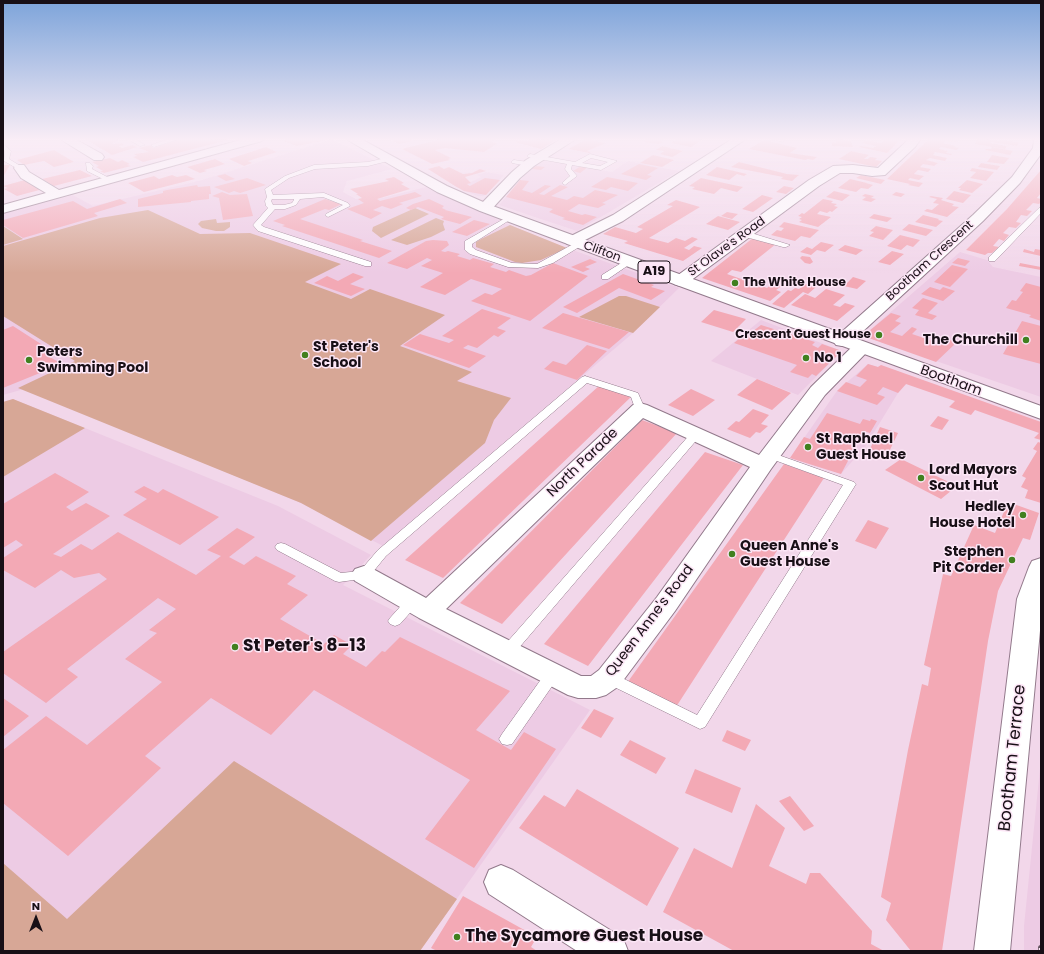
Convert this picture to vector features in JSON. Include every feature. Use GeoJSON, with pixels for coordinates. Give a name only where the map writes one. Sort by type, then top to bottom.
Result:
{"type":"FeatureCollection","features":[{"type":"Feature","properties":{"kind":"street"},"geometry":{"type":"LineString","coordinates":[[37,184],[57,194]]}},
{"type":"Feature","properties":{"kind":"street"},"geometry":{"type":"LineString","coordinates":[[3,209],[97,184]]}},
{"type":"Feature","properties":{"kind":"street","name":"Clifton"},"geometry":{"type":"LineString","coordinates":[[433,184],[510,218],[851,344]]}},
{"type":"Feature","properties":{"kind":"street"},"geometry":{"type":"LineString","coordinates":[[485,208],[508,184]]}},
{"type":"Feature","properties":{"kind":"street"},"geometry":{"type":"LineString","coordinates":[[576,242],[618,218],[671,184]]}},
{"type":"Feature","properties":{"kind":"street","name":"St Olave's Road"},"geometry":{"type":"LineString","coordinates":[[680,281],[813,184]]}},
{"type":"Feature","properties":{"kind":"street","name":"Bootham Crescent"},"geometry":{"type":"LineString","coordinates":[[851,344],[1012,184]]}},
{"type":"Feature","properties":{"kind":"street","name":"Bootham"},"geometry":{"type":"LineString","coordinates":[[851,344],[1041,413]]}},
{"type":"Feature","properties":{"kind":"street","name":"Queen Anne's Road"},"geometry":{"type":"LineString","coordinates":[[364,575],[412,611],[508,652],[578,688],[596,687],[609,678],[666,604],[851,344]]}},
{"type":"Feature","properties":{"kind":"street"},"geometry":{"type":"LineString","coordinates":[[640,409],[696,434],[767,460]]}},
{"type":"Feature","properties":{"kind":"street","name":"North Parade"},"geometry":{"type":"LineString","coordinates":[[412,611],[640,409]]}},
{"type":"Feature","properties":{"kind":"street","name":"Bootham Terrace"},"geometry":{"type":"LineString","coordinates":[[992,951],[1030,599],[1041,568]]}},
{"type":"Feature","properties":{"kind":"street"},"geometry":{"type":"LineString","coordinates":[[501,882],[610,951]]}},
{"type":"Feature","properties":{"kind":"lane"},"geometry":{"type":"LineString","coordinates":[[277,184],[268,189],[270,197],[268,201],[269,206],[285,207],[294,204],[297,197]]}},
{"type":"Feature","properties":{"kind":"lane"},"geometry":{"type":"LineString","coordinates":[[270,197],[324,195],[346,204],[347,206],[328,215]]}},
{"type":"Feature","properties":{"kind":"lane"},"geometry":{"type":"LineString","coordinates":[[273,207],[260,221],[258,225],[261,230],[368,264]]}},
{"type":"Feature","properties":{"kind":"lane"},"geometry":{"type":"LineString","coordinates":[[992,259],[1041,209]]}},
{"type":"Feature","properties":{"kind":"lane"},"geometry":{"type":"LineString","coordinates":[[510,218],[468,243],[468,248],[473,252],[511,265],[538,266],[550,261],[576,242]]}},
{"type":"Feature","properties":{"kind":"lane"},"geometry":{"type":"LineString","coordinates":[[745,234],[786,245]]}},
{"type":"Feature","properties":{"kind":"lane"},"geometry":{"type":"LineString","coordinates":[[605,277],[629,262]]}},
{"type":"Feature","properties":{"kind":"lane"},"geometry":{"type":"LineString","coordinates":[[281,547],[339,578],[364,575],[382,553],[585,379],[636,395],[640,409]]}},
{"type":"Feature","properties":{"kind":"lane"},"geometry":{"type":"LineString","coordinates":[[508,652],[696,434]]}},
{"type":"Feature","properties":{"kind":"lane"},"geometry":{"type":"LineString","coordinates":[[609,678],[700,723],[850,484],[767,460]]}},
{"type":"Feature","properties":{"kind":"lane"},"geometry":{"type":"LineString","coordinates":[[507,739],[552,675]]}},
{"type":"Feature","properties":{"kind":"shaded area","name":"St Peter's School"},"geometry":{"type":"Polygon","coordinates":[[[187,184],[346,184],[343,192],[356,199],[378,199],[426,187],[510,225],[567,248],[679,288],[633,333],[383,546],[301,503],[24,389],[3,395],[3,214],[73,195],[93,206],[187,184]]]}},
{"type":"Feature","properties":{"kind":"shaded area"},"geometry":{"type":"Polygon","coordinates":[[[467,184],[496,184],[484,196],[478,196],[464,191],[470,186],[467,184]]]}},
{"type":"Feature","properties":{"kind":"shaded area"},"geometry":{"type":"Polygon","coordinates":[[[518,184],[658,184],[577,231],[499,205],[518,184]]]}},
{"type":"Feature","properties":{"kind":"shaded area"},"geometry":{"type":"Polygon","coordinates":[[[415,208],[429,214],[381,238],[372,231],[373,227],[415,208]]]}},
{"type":"Feature","properties":{"kind":"shaded area"},"geometry":{"type":"Polygon","coordinates":[[[148,210],[200,234],[250,233],[341,264],[305,282],[351,299],[370,289],[445,315],[400,346],[472,372],[457,381],[511,398],[494,420],[485,443],[371,541],[301,503],[18,388],[75,361],[3,316],[3,246],[100,218],[148,210]]]}},
{"type":"Feature","properties":{"kind":"shaded area"},"geometry":{"type":"Polygon","coordinates":[[[436,218],[444,221],[443,224],[445,230],[431,237],[407,245],[391,240],[436,218]]]}},
{"type":"Feature","properties":{"kind":"shaded area"},"geometry":{"type":"Polygon","coordinates":[[[216,219],[217,223],[230,222],[230,227],[224,231],[216,231],[202,228],[198,224],[201,221],[216,219]]]}},
{"type":"Feature","properties":{"kind":"shaded area"},"geometry":{"type":"Polygon","coordinates":[[[510,225],[567,248],[541,260],[522,263],[515,262],[476,247],[476,242],[510,225]]]}},
{"type":"Feature","properties":{"kind":"shaded area"},"geometry":{"type":"Polygon","coordinates":[[[3,226],[23,239],[3,245],[3,226]]]}},
{"type":"Feature","properties":{"kind":"shaded area"},"geometry":{"type":"Polygon","coordinates":[[[960,252],[987,260],[993,267],[1041,277],[1041,397],[863,336],[960,252]]]}},
{"type":"Feature","properties":{"kind":"shaded area"},"geometry":{"type":"Polygon","coordinates":[[[619,296],[626,296],[660,307],[633,333],[579,317],[619,296]]]}},
{"type":"Feature","properties":{"kind":"shaded area"},"geometry":{"type":"Polygon","coordinates":[[[761,320],[842,351],[798,395],[711,361],[761,320]]]}},
{"type":"Feature","properties":{"kind":"shaded area"},"geometry":{"type":"Polygon","coordinates":[[[868,364],[878,367],[881,365],[913,377],[898,393],[865,447],[841,474],[790,458],[837,391],[868,364]]]}},
{"type":"Feature","properties":{"kind":"shaded area","name":"St Peter's 8–13"},"geometry":{"type":"Polygon","coordinates":[[[13,399],[278,506],[371,555],[343,585],[590,710],[420,951],[3,951],[3,402],[13,399]]]}},
{"type":"Feature","properties":{"kind":"shaded area"},"geometry":{"type":"Polygon","coordinates":[[[13,399],[85,428],[3,477],[3,402],[13,399]]]}},
{"type":"Feature","properties":{"kind":"shaded area"},"geometry":{"type":"Polygon","coordinates":[[[1041,759],[1041,951],[1024,951],[1024,926],[1041,759]]]}},
{"type":"Feature","properties":{"kind":"shaded area"},"geometry":{"type":"Polygon","coordinates":[[[234,761],[457,899],[420,951],[3,951],[3,863],[67,919],[234,761]]]}},
{"type":"Feature","properties":{"kind":"building"},"geometry":{"type":"Polygon","coordinates":[[[12,184],[32,184],[43,189],[17,196],[4,189],[8,188],[3,186],[12,184]]]}},
{"type":"Feature","properties":{"kind":"building"},"geometry":{"type":"Polygon","coordinates":[[[50,184],[63,184],[54,186],[50,184]]]}},
{"type":"Feature","properties":{"kind":"building"},"geometry":{"type":"Polygon","coordinates":[[[129,184],[177,184],[144,192],[129,184]]]}},
{"type":"Feature","properties":{"kind":"building"},"geometry":{"type":"Polygon","coordinates":[[[227,184],[262,184],[266,185],[240,193],[234,191],[229,193],[214,187],[227,184]]]}},
{"type":"Feature","properties":{"kind":"building"},"geometry":{"type":"Polygon","coordinates":[[[377,184],[402,184],[401,184],[410,189],[377,199],[380,201],[415,192],[422,196],[399,203],[403,204],[391,209],[382,206],[373,210],[382,213],[371,219],[347,209],[364,203],[358,199],[362,198],[356,194],[358,194],[350,189],[377,184]]]}},
{"type":"Feature","properties":{"kind":"building"},"geometry":{"type":"Polygon","coordinates":[[[451,184],[469,184],[467,184],[470,186],[475,184],[497,184],[486,195],[464,191],[451,184]]]}},
{"type":"Feature","properties":{"kind":"building"},"geometry":{"type":"Polygon","coordinates":[[[517,184],[527,184],[522,190],[532,193],[545,185],[551,186],[539,194],[544,195],[560,185],[568,187],[551,196],[567,200],[574,196],[583,198],[595,190],[618,195],[602,203],[606,204],[598,208],[579,204],[568,211],[597,217],[583,225],[562,219],[565,218],[549,212],[553,209],[506,197],[517,184]]]}},
{"type":"Feature","properties":{"kind":"building"},"geometry":{"type":"Polygon","coordinates":[[[597,184],[637,184],[628,191],[611,187],[606,190],[591,187],[597,184]]]}},
{"type":"Feature","properties":{"kind":"building"},"geometry":{"type":"Polygon","coordinates":[[[693,184],[727,184],[743,187],[737,192],[721,188],[714,194],[692,189],[695,187],[689,186],[693,184]]]}},
{"type":"Feature","properties":{"kind":"building"},"geometry":{"type":"Polygon","coordinates":[[[844,184],[868,184],[873,185],[868,189],[861,188],[856,192],[838,188],[844,184]]]}},
{"type":"Feature","properties":{"kind":"building"},"geometry":{"type":"Polygon","coordinates":[[[908,184],[922,184],[919,187],[908,185],[910,184],[908,184]]]}},
{"type":"Feature","properties":{"kind":"building"},"geometry":{"type":"Polygon","coordinates":[[[963,184],[983,184],[972,193],[959,190],[961,188],[958,188],[963,184]]]}},
{"type":"Feature","properties":{"kind":"building"},"geometry":{"type":"Polygon","coordinates":[[[1029,184],[1041,184],[1041,193],[1037,198],[1041,199],[1041,202],[1039,204],[1033,203],[1026,210],[1032,211],[1027,216],[1021,215],[1016,222],[1021,223],[1016,228],[1009,227],[1003,233],[1009,235],[1004,241],[999,239],[993,246],[999,247],[992,253],[985,255],[966,250],[1007,209],[1029,184]]]}},
{"type":"Feature","properties":{"kind":"building"},"geometry":{"type":"Polygon","coordinates":[[[197,185],[198,187],[210,186],[211,194],[209,194],[209,199],[138,207],[138,199],[163,193],[163,191],[167,190],[197,185]]]}},
{"type":"Feature","properties":{"kind":"building"},"geometry":{"type":"Polygon","coordinates":[[[784,186],[794,188],[786,194],[776,192],[784,186]]]}},
{"type":"Feature","properties":{"kind":"building"},"geometry":{"type":"Polygon","coordinates":[[[834,191],[850,195],[842,201],[826,197],[834,191]]]}},
{"type":"Feature","properties":{"kind":"building"},"geometry":{"type":"Polygon","coordinates":[[[954,191],[971,195],[963,203],[946,199],[954,191]]]}},
{"type":"Feature","properties":{"kind":"building"},"geometry":{"type":"Polygon","coordinates":[[[222,192],[230,195],[247,194],[253,216],[223,220],[219,198],[212,196],[222,192]]]}},
{"type":"Feature","properties":{"kind":"building"},"geometry":{"type":"Polygon","coordinates":[[[896,192],[905,194],[901,197],[892,195],[896,192]]]}},
{"type":"Feature","properties":{"kind":"building"},"geometry":{"type":"Polygon","coordinates":[[[865,194],[874,196],[871,198],[876,199],[871,202],[862,200],[866,197],[862,196],[865,194]]]}},
{"type":"Feature","properties":{"kind":"building"},"geometry":{"type":"Polygon","coordinates":[[[762,195],[773,198],[753,212],[742,209],[762,195]]]}},
{"type":"Feature","properties":{"kind":"building"},"geometry":{"type":"Polygon","coordinates":[[[929,197],[943,198],[941,200],[954,204],[952,206],[959,207],[947,217],[924,211],[927,209],[932,210],[939,204],[933,203],[937,199],[929,197]]]}},
{"type":"Feature","properties":{"kind":"building"},"geometry":{"type":"Polygon","coordinates":[[[120,199],[127,203],[94,213],[98,216],[23,238],[3,225],[3,220],[73,201],[87,209],[120,199]]]}},
{"type":"Feature","properties":{"kind":"building"},"geometry":{"type":"Polygon","coordinates":[[[325,199],[342,204],[329,210],[325,209],[300,219],[392,251],[379,258],[282,226],[285,225],[273,221],[325,199]]]}},
{"type":"Feature","properties":{"kind":"building"},"geometry":{"type":"Polygon","coordinates":[[[429,199],[444,206],[442,208],[445,210],[472,217],[460,224],[441,219],[444,217],[418,207],[411,210],[406,208],[429,199]]]}},
{"type":"Feature","properties":{"kind":"building"},"geometry":{"type":"Polygon","coordinates":[[[823,199],[833,201],[831,203],[837,204],[834,206],[838,207],[832,212],[830,211],[827,213],[820,211],[817,214],[831,217],[818,227],[799,222],[802,220],[799,219],[802,217],[798,216],[802,213],[804,214],[823,199]]]}},
{"type":"Feature","properties":{"kind":"building"},"geometry":{"type":"Polygon","coordinates":[[[676,200],[700,207],[649,238],[668,243],[676,238],[685,241],[692,237],[698,239],[684,248],[689,250],[694,246],[702,248],[683,261],[624,243],[628,241],[603,234],[615,227],[636,233],[643,229],[637,227],[673,206],[667,205],[676,200]]]}},
{"type":"Feature","properties":{"kind":"building"},"geometry":{"type":"Polygon","coordinates":[[[727,212],[738,214],[732,219],[721,216],[727,212]]]}},
{"type":"Feature","properties":{"kind":"building"},"geometry":{"type":"Polygon","coordinates":[[[874,214],[892,218],[887,222],[869,218],[874,214]]]}},
{"type":"Feature","properties":{"kind":"building"},"geometry":{"type":"Polygon","coordinates":[[[923,215],[943,221],[936,227],[915,222],[923,215]]]}},
{"type":"Feature","properties":{"kind":"building"},"geometry":{"type":"Polygon","coordinates":[[[718,216],[740,222],[728,230],[706,224],[718,216]]]}},
{"type":"Feature","properties":{"kind":"building"},"geometry":{"type":"Polygon","coordinates":[[[474,220],[490,224],[467,236],[452,232],[474,220]]]}},
{"type":"Feature","properties":{"kind":"building"},"geometry":{"type":"Polygon","coordinates":[[[784,222],[819,230],[810,238],[801,236],[795,241],[771,235],[777,230],[781,231],[784,228],[779,227],[784,222]]]}},
{"type":"Feature","properties":{"kind":"building"},"geometry":{"type":"Polygon","coordinates":[[[909,224],[933,230],[926,236],[902,230],[909,224]]]}},
{"type":"Feature","properties":{"kind":"building"},"geometry":{"type":"Polygon","coordinates":[[[876,226],[893,230],[883,240],[869,236],[874,232],[870,231],[876,226]]]}},
{"type":"Feature","properties":{"kind":"building"},"geometry":{"type":"Polygon","coordinates":[[[900,235],[920,240],[913,247],[907,245],[901,250],[887,246],[900,235]]]}},
{"type":"Feature","properties":{"kind":"building"},"geometry":{"type":"Polygon","coordinates":[[[753,238],[776,244],[741,272],[732,270],[727,274],[767,288],[774,282],[783,285],[776,290],[781,292],[770,301],[702,278],[753,238]]]}},
{"type":"Feature","properties":{"kind":"building"},"geometry":{"type":"Polygon","coordinates":[[[426,241],[447,241],[449,245],[441,251],[460,254],[457,256],[470,260],[473,258],[494,264],[490,267],[506,272],[509,270],[526,276],[531,275],[553,263],[588,276],[530,321],[471,301],[485,293],[492,295],[502,289],[471,279],[445,295],[420,287],[443,273],[421,266],[432,260],[427,258],[407,269],[387,263],[426,241]]]}},
{"type":"Feature","properties":{"kind":"building"},"geometry":{"type":"Polygon","coordinates":[[[821,242],[834,245],[825,252],[817,250],[811,255],[800,252],[807,247],[812,249],[821,242]]]}},
{"type":"Feature","properties":{"kind":"building"},"geometry":{"type":"Polygon","coordinates":[[[845,245],[863,250],[856,255],[838,250],[845,245]]]}},
{"type":"Feature","properties":{"kind":"building"},"geometry":{"type":"Polygon","coordinates":[[[1024,249],[1034,252],[1035,249],[1041,250],[1041,256],[1023,252],[1024,249]]]}},
{"type":"Feature","properties":{"kind":"building"},"geometry":{"type":"Polygon","coordinates":[[[892,251],[904,254],[890,265],[878,262],[892,251]]]}},
{"type":"Feature","properties":{"kind":"building"},"geometry":{"type":"Polygon","coordinates":[[[802,256],[810,257],[813,262],[810,264],[805,263],[800,258],[802,256]]]}},
{"type":"Feature","properties":{"kind":"building"},"geometry":{"type":"Polygon","coordinates":[[[958,258],[970,261],[965,266],[952,263],[958,258]]]}},
{"type":"Feature","properties":{"kind":"building"},"geometry":{"type":"Polygon","coordinates":[[[590,259],[597,262],[585,267],[590,269],[583,272],[571,267],[590,259]]]}},
{"type":"Feature","properties":{"kind":"building"},"geometry":{"type":"Polygon","coordinates":[[[1020,263],[1041,267],[1041,270],[1019,266],[1020,263]]]}},
{"type":"Feature","properties":{"kind":"building"},"geometry":{"type":"Polygon","coordinates":[[[952,265],[968,269],[950,287],[934,282],[952,265]]]}},
{"type":"Feature","properties":{"kind":"building"},"geometry":{"type":"Polygon","coordinates":[[[353,273],[364,277],[350,284],[365,289],[351,296],[314,283],[327,276],[338,281],[353,273]]]}},
{"type":"Feature","properties":{"kind":"building"},"geometry":{"type":"Polygon","coordinates":[[[623,274],[654,285],[651,287],[665,291],[651,300],[619,288],[577,313],[563,307],[623,274]]]}},
{"type":"Feature","properties":{"kind":"building"},"geometry":{"type":"Polygon","coordinates":[[[853,277],[866,281],[857,289],[844,286],[853,277]]]}},
{"type":"Feature","properties":{"kind":"building"},"geometry":{"type":"Polygon","coordinates":[[[1026,283],[1041,287],[1041,321],[1029,317],[1031,315],[1006,308],[1012,300],[1016,301],[1023,292],[1020,291],[1026,283]]]}},
{"type":"Feature","properties":{"kind":"building"},"geometry":{"type":"Polygon","coordinates":[[[806,284],[816,287],[808,294],[803,292],[784,308],[772,304],[788,290],[791,291],[795,288],[799,289],[806,284]]]}},
{"type":"Feature","properties":{"kind":"building"},"geometry":{"type":"Polygon","coordinates":[[[930,287],[940,290],[943,287],[955,291],[943,301],[921,294],[930,287]]]}},
{"type":"Feature","properties":{"kind":"building"},"geometry":{"type":"Polygon","coordinates":[[[826,289],[845,295],[833,305],[840,307],[845,303],[855,306],[837,321],[791,305],[805,294],[815,298],[826,289]]]}},
{"type":"Feature","properties":{"kind":"building"},"geometry":{"type":"Polygon","coordinates":[[[923,298],[938,303],[928,313],[937,316],[932,320],[915,315],[919,310],[912,308],[923,298]]]}},
{"type":"Feature","properties":{"kind":"building"},"geometry":{"type":"Polygon","coordinates":[[[482,309],[511,318],[497,328],[506,331],[498,337],[494,335],[477,348],[468,345],[463,348],[486,356],[469,368],[403,345],[420,334],[449,343],[454,340],[442,336],[482,309]]]}},
{"type":"Feature","properties":{"kind":"building"},"geometry":{"type":"Polygon","coordinates":[[[714,310],[746,319],[733,332],[701,322],[714,310]]]}},
{"type":"Feature","properties":{"kind":"building"},"geometry":{"type":"Polygon","coordinates":[[[563,313],[629,332],[609,349],[542,328],[563,313]]]}},
{"type":"Feature","properties":{"kind":"building"},"geometry":{"type":"Polygon","coordinates":[[[891,313],[901,316],[895,321],[901,323],[890,332],[902,336],[912,327],[917,329],[912,334],[936,342],[941,337],[957,342],[936,362],[863,336],[891,313]]]}},
{"type":"Feature","properties":{"kind":"building","name":"The Churchill"},"geometry":{"type":"Polygon","coordinates":[[[1022,321],[1041,326],[1041,364],[1003,354],[1022,321]]]}},
{"type":"Feature","properties":{"kind":"building","name":"No 1"},"geometry":{"type":"Polygon","coordinates":[[[761,325],[815,342],[812,345],[818,348],[822,344],[842,351],[816,376],[812,374],[808,378],[790,372],[797,365],[734,343],[745,334],[748,335],[761,325]]]}},
{"type":"Feature","properties":{"kind":"building","name":"Peters Swimming Pool"},"geometry":{"type":"Polygon","coordinates":[[[13,326],[55,353],[48,356],[62,364],[3,388],[3,330],[13,326]]]}},
{"type":"Feature","properties":{"kind":"building"},"geometry":{"type":"Polygon","coordinates":[[[587,345],[607,351],[577,380],[544,369],[553,361],[566,365],[587,345]]]}},
{"type":"Feature","properties":{"kind":"building"},"geometry":{"type":"Polygon","coordinates":[[[868,364],[878,367],[881,365],[1041,422],[1041,440],[1034,438],[1039,433],[975,410],[971,415],[949,407],[955,401],[906,384],[898,393],[883,387],[877,394],[885,397],[877,405],[837,391],[846,382],[860,387],[867,380],[856,376],[868,364]]]}},
{"type":"Feature","properties":{"kind":"building"},"geometry":{"type":"Polygon","coordinates":[[[757,379],[791,393],[772,410],[737,395],[757,379]]]}},
{"type":"Feature","properties":{"kind":"building"},"geometry":{"type":"Polygon","coordinates":[[[600,385],[632,396],[443,578],[405,560],[600,385]]]}},
{"type":"Feature","properties":{"kind":"building"},"geometry":{"type":"Polygon","coordinates":[[[691,389],[715,400],[693,416],[668,405],[691,389]]]}},
{"type":"Feature","properties":{"kind":"building"},"geometry":{"type":"Polygon","coordinates":[[[753,409],[769,415],[761,424],[768,426],[760,433],[756,432],[750,438],[727,429],[736,421],[739,422],[753,409]]]}},
{"type":"Feature","properties":{"kind":"building"},"geometry":{"type":"Polygon","coordinates":[[[827,413],[860,424],[863,419],[877,421],[870,433],[864,431],[841,474],[790,458],[804,437],[810,439],[827,413]]]}},
{"type":"Feature","properties":{"kind":"building"},"geometry":{"type":"Polygon","coordinates":[[[938,416],[949,420],[942,430],[930,426],[938,416]]]}},
{"type":"Feature","properties":{"kind":"building"},"geometry":{"type":"Polygon","coordinates":[[[642,420],[677,433],[502,624],[460,603],[642,420]]]}},
{"type":"Feature","properties":{"kind":"building"},"geometry":{"type":"Polygon","coordinates":[[[880,427],[898,433],[888,454],[870,449],[880,427]]]}},
{"type":"Feature","properties":{"kind":"building"},"geometry":{"type":"Polygon","coordinates":[[[1038,442],[1041,443],[1041,503],[1025,498],[1028,490],[1021,487],[1026,478],[1022,476],[1037,451],[1033,449],[1038,442]]]}},
{"type":"Feature","properties":{"kind":"building"},"geometry":{"type":"Polygon","coordinates":[[[705,452],[743,465],[588,666],[544,644],[705,452]]]}},
{"type":"Feature","properties":{"kind":"building","name":"Lord Mayors Scout Hut"},"geometry":{"type":"Polygon","coordinates":[[[901,459],[957,486],[941,499],[885,470],[901,459]]]}},
{"type":"Feature","properties":{"kind":"building"},"geometry":{"type":"Polygon","coordinates":[[[784,464],[824,478],[676,707],[627,683],[784,464]]]}},
{"type":"Feature","properties":{"kind":"building"},"geometry":{"type":"Polygon","coordinates":[[[55,473],[89,492],[66,507],[72,511],[86,503],[110,516],[53,554],[61,557],[81,544],[92,550],[118,532],[196,575],[221,556],[207,550],[237,528],[255,537],[229,557],[244,565],[256,556],[296,576],[287,584],[308,595],[280,619],[324,644],[334,635],[352,645],[343,654],[366,667],[382,651],[385,652],[400,637],[510,691],[476,730],[511,750],[524,732],[556,749],[474,868],[425,839],[470,780],[314,690],[271,735],[211,698],[145,756],[161,768],[68,856],[3,803],[3,750],[46,716],[87,745],[162,682],[125,659],[157,633],[149,630],[176,609],[158,598],[67,669],[78,677],[46,703],[3,673],[3,652],[107,579],[99,573],[74,578],[61,570],[35,588],[3,570],[3,558],[23,545],[16,540],[3,548],[3,504],[55,473]]]}},
{"type":"Feature","properties":{"kind":"building"},"geometry":{"type":"Polygon","coordinates":[[[144,486],[158,493],[163,489],[219,517],[180,545],[123,515],[147,499],[134,492],[144,486]]]}},
{"type":"Feature","properties":{"kind":"building"},"geometry":{"type":"Polygon","coordinates":[[[1008,502],[1039,513],[1030,540],[1023,538],[998,591],[988,641],[942,951],[911,951],[886,920],[891,903],[881,897],[908,750],[922,684],[928,686],[931,668],[924,665],[943,574],[951,576],[974,525],[995,533],[1008,502]]]}},
{"type":"Feature","properties":{"kind":"building"},"geometry":{"type":"Polygon","coordinates":[[[868,520],[889,528],[876,549],[855,541],[868,520]]]}},
{"type":"Feature","properties":{"kind":"building"},"geometry":{"type":"Polygon","coordinates":[[[3,698],[29,716],[3,737],[3,698]]]}},
{"type":"Feature","properties":{"kind":"building"},"geometry":{"type":"Polygon","coordinates":[[[594,709],[614,718],[601,738],[581,728],[594,709]]]}},
{"type":"Feature","properties":{"kind":"building"},"geometry":{"type":"Polygon","coordinates":[[[727,730],[751,740],[745,751],[722,741],[727,730]]]}},
{"type":"Feature","properties":{"kind":"building"},"geometry":{"type":"Polygon","coordinates":[[[630,740],[666,758],[656,774],[620,755],[630,740]]]}},
{"type":"Feature","properties":{"kind":"building"},"geometry":{"type":"Polygon","coordinates":[[[695,769],[741,788],[732,813],[685,793],[695,769]]]}},
{"type":"Feature","properties":{"kind":"building"},"geometry":{"type":"Polygon","coordinates":[[[577,789],[679,848],[647,906],[519,828],[544,795],[565,807],[577,789]]]}},
{"type":"Feature","properties":{"kind":"building"},"geometry":{"type":"Polygon","coordinates":[[[790,796],[814,826],[804,831],[779,801],[790,796]]]}},
{"type":"Feature","properties":{"kind":"building"},"geometry":{"type":"Polygon","coordinates":[[[756,804],[785,828],[769,866],[806,884],[810,873],[820,873],[872,931],[871,944],[884,951],[734,951],[663,912],[694,848],[732,868],[756,804]]]}},
{"type":"Feature","properties":{"kind":"building"},"geometry":{"type":"Polygon","coordinates":[[[463,896],[537,937],[531,947],[537,951],[437,951],[431,948],[463,896]]]}},
{"type":"Feature","properties":{"kind":"place","name":"The White House"},"geometry":{"type":"Point","coordinates":[735,283]}},
{"type":"Feature","properties":{"kind":"place","name":"Crescent Guest House"},"geometry":{"type":"Point","coordinates":[879,335]}},
{"type":"Feature","properties":{"kind":"place","name":"The Churchill"},"geometry":{"type":"Point","coordinates":[1026,340]}},
{"type":"Feature","properties":{"kind":"place","name":"St Peter's School"},"geometry":{"type":"Point","coordinates":[305,355]}},
{"type":"Feature","properties":{"kind":"place","name":"No 1"},"geometry":{"type":"Point","coordinates":[806,358]}},
{"type":"Feature","properties":{"kind":"place","name":"Peters Swimming Pool"},"geometry":{"type":"Point","coordinates":[29,360]}},
{"type":"Feature","properties":{"kind":"place","name":"St Raphael Guest House"},"geometry":{"type":"Point","coordinates":[808,447]}},
{"type":"Feature","properties":{"kind":"place","name":"Lord Mayors Scout Hut"},"geometry":{"type":"Point","coordinates":[921,478]}},
{"type":"Feature","properties":{"kind":"place","name":"Hedley House Hotel"},"geometry":{"type":"Point","coordinates":[1023,515]}},
{"type":"Feature","properties":{"kind":"place","name":"Queen Anne's Guest House"},"geometry":{"type":"Point","coordinates":[732,554]}},
{"type":"Feature","properties":{"kind":"place","name":"Stephen Pit Corder"},"geometry":{"type":"Point","coordinates":[1012,560]}},
{"type":"Feature","properties":{"kind":"place","name":"St Peter's 8–13"},"geometry":{"type":"Point","coordinates":[235,647]}},
{"type":"Feature","properties":{"kind":"place","name":"The Sycamore Guest House"},"geometry":{"type":"Point","coordinates":[457,937]}}]}
